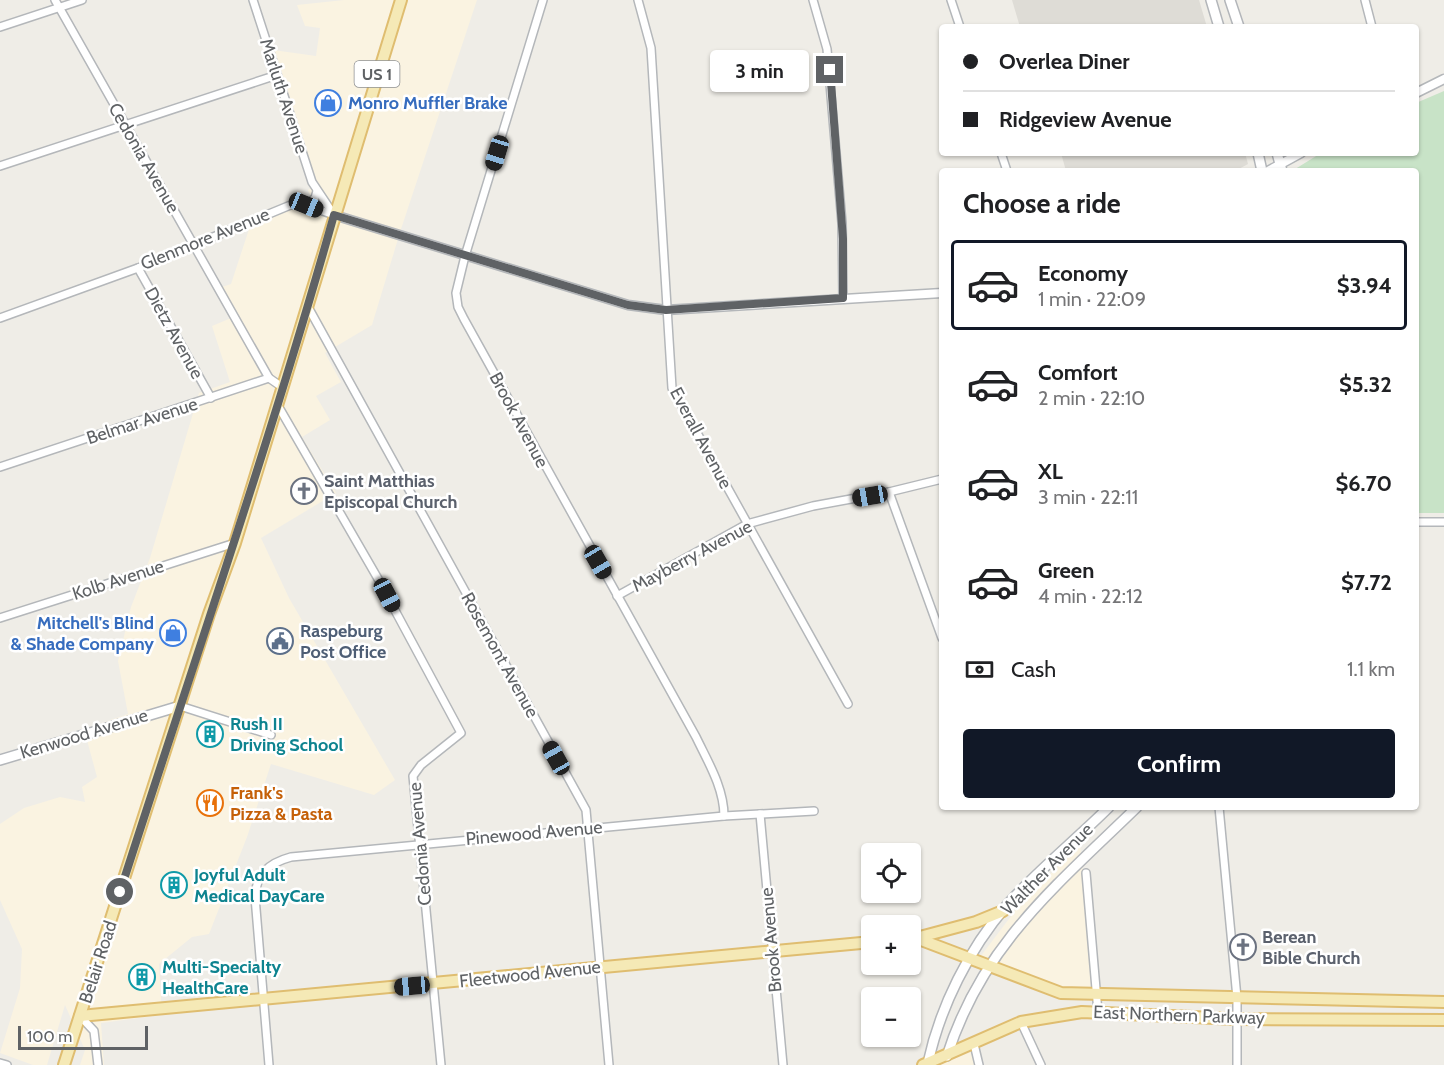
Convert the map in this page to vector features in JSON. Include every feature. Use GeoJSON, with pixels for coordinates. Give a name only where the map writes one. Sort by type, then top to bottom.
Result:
{"type":"FeatureCollection","features":[{"type":"Feature","properties":{"kind":"main road","name":"Belair Road"},"geometry":{"type":"LineString","coordinates":[[64,1065],[180,705],[235,543],[401,0]]}},
{"type":"Feature","properties":{"kind":"main road"},"geometry":{"type":"LineString","coordinates":[[1211,0],[1218,24]]}},
{"type":"Feature","properties":{"kind":"main road"},"geometry":{"type":"LineString","coordinates":[[1230,0],[1238,24]]}},
{"type":"Feature","properties":{"kind":"main road","name":"Kenwood Avenue"},"geometry":{"type":"LineString","coordinates":[[0,760],[180,705]]}},
{"type":"Feature","properties":{"kind":"main road","name":"Walther Avenue"},"geometry":{"type":"LineString","coordinates":[[926,1064],[942,1016],[968,959],[1003,911],[1106,810]]}},
{"type":"Feature","properties":{"kind":"main road","name":"Walther Avenue"},"geometry":{"type":"LineString","coordinates":[[947,1056],[958,1026],[987,966],[1036,906],[1134,810]]}},
{"type":"Feature","properties":{"kind":"main road"},"geometry":{"type":"LineString","coordinates":[[921,936],[1003,911]]}},
{"type":"Feature","properties":{"kind":"main road"},"geometry":{"type":"LineString","coordinates":[[921,941],[987,966]]}},
{"type":"Feature","properties":{"kind":"main road","name":"Fleetwood Avenue"},"geometry":{"type":"LineString","coordinates":[[80,1016],[861,943]]}},
{"type":"Feature","properties":{"kind":"main road","name":"East Northern Parkway"},"geometry":{"type":"LineString","coordinates":[[987,966],[1061,993],[1444,1002]]}},
{"type":"Feature","properties":{"kind":"main road"},"geometry":{"type":"LineString","coordinates":[[1380,1020],[1382,1001]]}},
{"type":"Feature","properties":{"kind":"main road","name":"East Northern Parkway"},"geometry":{"type":"LineString","coordinates":[[926,1064],[1021,1022],[1060,1014],[1098,1012],[1237,1019],[1444,1020]]}},
{"type":"Feature","properties":{"kind":"street","name":"Cedonia Avenue"},"geometry":{"type":"LineString","coordinates":[[55,0],[269,378]]}},
{"type":"Feature","properties":{"kind":"street"},"geometry":{"type":"LineString","coordinates":[[0,27],[82,0]]}},
{"type":"Feature","properties":{"kind":"street","name":"Marluth Avenue"},"geometry":{"type":"LineString","coordinates":[[253,0],[303,157],[317,191],[334,215]]}},
{"type":"Feature","properties":{"kind":"street","name":"Brook Avenue"},"geometry":{"type":"LineString","coordinates":[[543,0],[465,256],[456,293],[458,307],[706,758],[724,801],[724,816]]}},
{"type":"Feature","properties":{"kind":"street","name":"Everall Avenue"},"geometry":{"type":"LineString","coordinates":[[638,0],[651,48],[672,388],[848,704]]}},
{"type":"Feature","properties":{"kind":"street"},"geometry":{"type":"LineString","coordinates":[[813,0],[827,49],[842,231],[843,298]]}},
{"type":"Feature","properties":{"kind":"street"},"geometry":{"type":"LineString","coordinates":[[951,0],[959,24]]}},
{"type":"Feature","properties":{"kind":"street"},"geometry":{"type":"LineString","coordinates":[[1365,0],[1371,24]]}},
{"type":"Feature","properties":{"kind":"street"},"geometry":{"type":"LineString","coordinates":[[0,166],[277,75]]}},
{"type":"Feature","properties":{"kind":"street"},"geometry":{"type":"LineString","coordinates":[[1419,92],[1444,79]]}},
{"type":"Feature","properties":{"kind":"street"},"geometry":{"type":"LineString","coordinates":[[1281,168],[1297,156]]}},
{"type":"Feature","properties":{"kind":"street"},"geometry":{"type":"LineString","coordinates":[[306,205],[315,198],[317,191]]}},
{"type":"Feature","properties":{"kind":"street","name":"Glenmore Avenue"},"geometry":{"type":"LineString","coordinates":[[0,318],[138,268],[283,207],[306,205],[628,305],[666,310],[939,293]]}},
{"type":"Feature","properties":{"kind":"street","name":"Dietz Avenue"},"geometry":{"type":"LineString","coordinates":[[138,268],[211,398]]}},
{"type":"Feature","properties":{"kind":"street","name":"Rosemont Avenue"},"geometry":{"type":"LineString","coordinates":[[308,307],[586,810],[602,966],[609,1065]]}},
{"type":"Feature","properties":{"kind":"street"},"geometry":{"type":"LineString","coordinates":[[269,378],[282,387]]}},
{"type":"Feature","properties":{"kind":"street","name":"Belmar Avenue"},"geometry":{"type":"LineString","coordinates":[[0,467],[269,378]]}},
{"type":"Feature","properties":{"kind":"street","name":"Cedonia Avenue"},"geometry":{"type":"LineString","coordinates":[[277,404],[377,577],[461,733],[421,765],[412,777],[441,1065]]}},
{"type":"Feature","properties":{"kind":"street","name":"Mayberry Avenue"},"geometry":{"type":"LineString","coordinates":[[617,596],[747,524],[813,506],[889,492],[939,480]]}},
{"type":"Feature","properties":{"kind":"street"},"geometry":{"type":"LineString","coordinates":[[889,492],[939,621]]}},
{"type":"Feature","properties":{"kind":"street"},"geometry":{"type":"LineString","coordinates":[[1419,522],[1444,522]]}},
{"type":"Feature","properties":{"kind":"street","name":"Kolb Avenue"},"geometry":{"type":"LineString","coordinates":[[0,618],[235,543]]}},
{"type":"Feature","properties":{"kind":"street"},"geometry":{"type":"LineString","coordinates":[[180,705],[271,735]]}},
{"type":"Feature","properties":{"kind":"street"},"geometry":{"type":"LineString","coordinates":[[1219,810],[1237,998],[1237,1065]]}},
{"type":"Feature","properties":{"kind":"street","name":"Pinewood Avenue"},"geometry":{"type":"LineString","coordinates":[[263,999],[255,897],[260,875],[276,862],[291,857],[418,843],[724,816],[814,811]]}},
{"type":"Feature","properties":{"kind":"street","name":"Brook Avenue"},"geometry":{"type":"LineString","coordinates":[[760,814],[783,1065]]}},
{"type":"Feature","properties":{"kind":"street"},"geometry":{"type":"LineString","coordinates":[[1086,873],[1098,1012]]}},
{"type":"Feature","properties":{"kind":"street"},"geometry":{"type":"LineString","coordinates":[[263,999],[269,1065]]}},
{"type":"Feature","properties":{"kind":"street"},"geometry":{"type":"LineString","coordinates":[[80,1016],[94,1031],[98,1065]]}},
{"type":"Feature","properties":{"kind":"street"},"geometry":{"type":"LineString","coordinates":[[1021,1022],[1041,1065]]}},
{"type":"Feature","properties":{"kind":"street"},"geometry":{"type":"LineString","coordinates":[[974,1044],[979,1065]]}},
{"type":"Feature","properties":{"kind":"street"},"geometry":{"type":"LineString","coordinates":[[0,1063],[7,1065]]}},
{"type":"Feature","properties":{"kind":"shaded area"},"geometry":{"type":"Polygon","coordinates":[[[344,0],[477,0],[401,229],[372,325],[325,353],[341,382],[316,396],[330,420],[302,437],[336,493],[261,538],[289,598],[395,780],[374,795],[271,764],[247,837],[209,934],[192,937],[159,964],[162,1015],[101,1023],[104,1065],[80,1065],[85,1050],[65,1005],[47,1065],[33,1065],[0,1053],[20,988],[22,949],[0,900],[0,824],[24,808],[60,797],[85,802],[82,787],[97,777],[84,729],[128,714],[118,661],[131,607],[150,558],[199,393],[230,382],[212,326],[231,318],[216,289],[231,284],[254,214],[297,199],[312,201],[308,190],[316,185],[273,50],[316,56],[320,28],[305,26],[297,5],[344,0]]]}},
{"type":"Feature","properties":{"kind":"shaded area"},"geometry":{"type":"Polygon","coordinates":[[[1012,0],[1199,0],[1206,24],[1019,24],[1012,0]]]}},
{"type":"Feature","properties":{"kind":"shaded area"},"geometry":{"type":"Polygon","coordinates":[[[1062,156],[1246,156],[1248,164],[1241,168],[1065,168],[1062,156]]]}},
{"type":"Feature","properties":{"kind":"shaded area"},"geometry":{"type":"Polygon","coordinates":[[[1080,844],[1095,994],[1057,990],[977,961],[1018,907],[1080,844]]]}},
{"type":"Feature","properties":{"kind":"shaded area"},"geometry":{"type":"Polygon","coordinates":[[[974,1043],[980,1065],[928,1065],[974,1043]]]}},
{"type":"Feature","properties":{"kind":"green space"},"geometry":{"type":"Polygon","coordinates":[[[1444,91],[1444,513],[1419,513],[1419,168],[1297,168],[1316,156],[1419,156],[1419,102],[1444,91]]]}},
{"type":"Feature","properties":{"kind":"place","name":"Monro Muffler Brake"},"geometry":{"type":"Point","coordinates":[328,103]}},
{"type":"Feature","properties":{"kind":"place","name":"Saint Matthias Episcopal Church"},"geometry":{"type":"Point","coordinates":[304,491]}},
{"type":"Feature","properties":{"kind":"place","name":"Mitchell's Blind & Shade Company"},"geometry":{"type":"Point","coordinates":[173,633]}},
{"type":"Feature","properties":{"kind":"place","name":"Raspeburg Post Office"},"geometry":{"type":"Point","coordinates":[280,641]}},
{"type":"Feature","properties":{"kind":"place","name":"Rush II Driving School"},"geometry":{"type":"Point","coordinates":[210,734]}},
{"type":"Feature","properties":{"kind":"place","name":"Frank's Pizza & Pasta"},"geometry":{"type":"Point","coordinates":[210,803]}},
{"type":"Feature","properties":{"kind":"place","name":"Joyful Adult Medical DayCare"},"geometry":{"type":"Point","coordinates":[174,885]}},
{"type":"Feature","properties":{"kind":"place","name":"Berean Bible Church"},"geometry":{"type":"Point","coordinates":[1243,947]}},
{"type":"Feature","properties":{"kind":"place","name":"Multi-Specialty HealthCare"},"geometry":{"type":"Point","coordinates":[142,977]}},
{"type":"Feature","properties":{"kind":"route"},"geometry":{"type":"LineString","coordinates":[[120,892],[209,614],[235,543],[334,215],[628,305],[666,310],[819,302],[843,298],[843,239],[830,70]]}}]}
